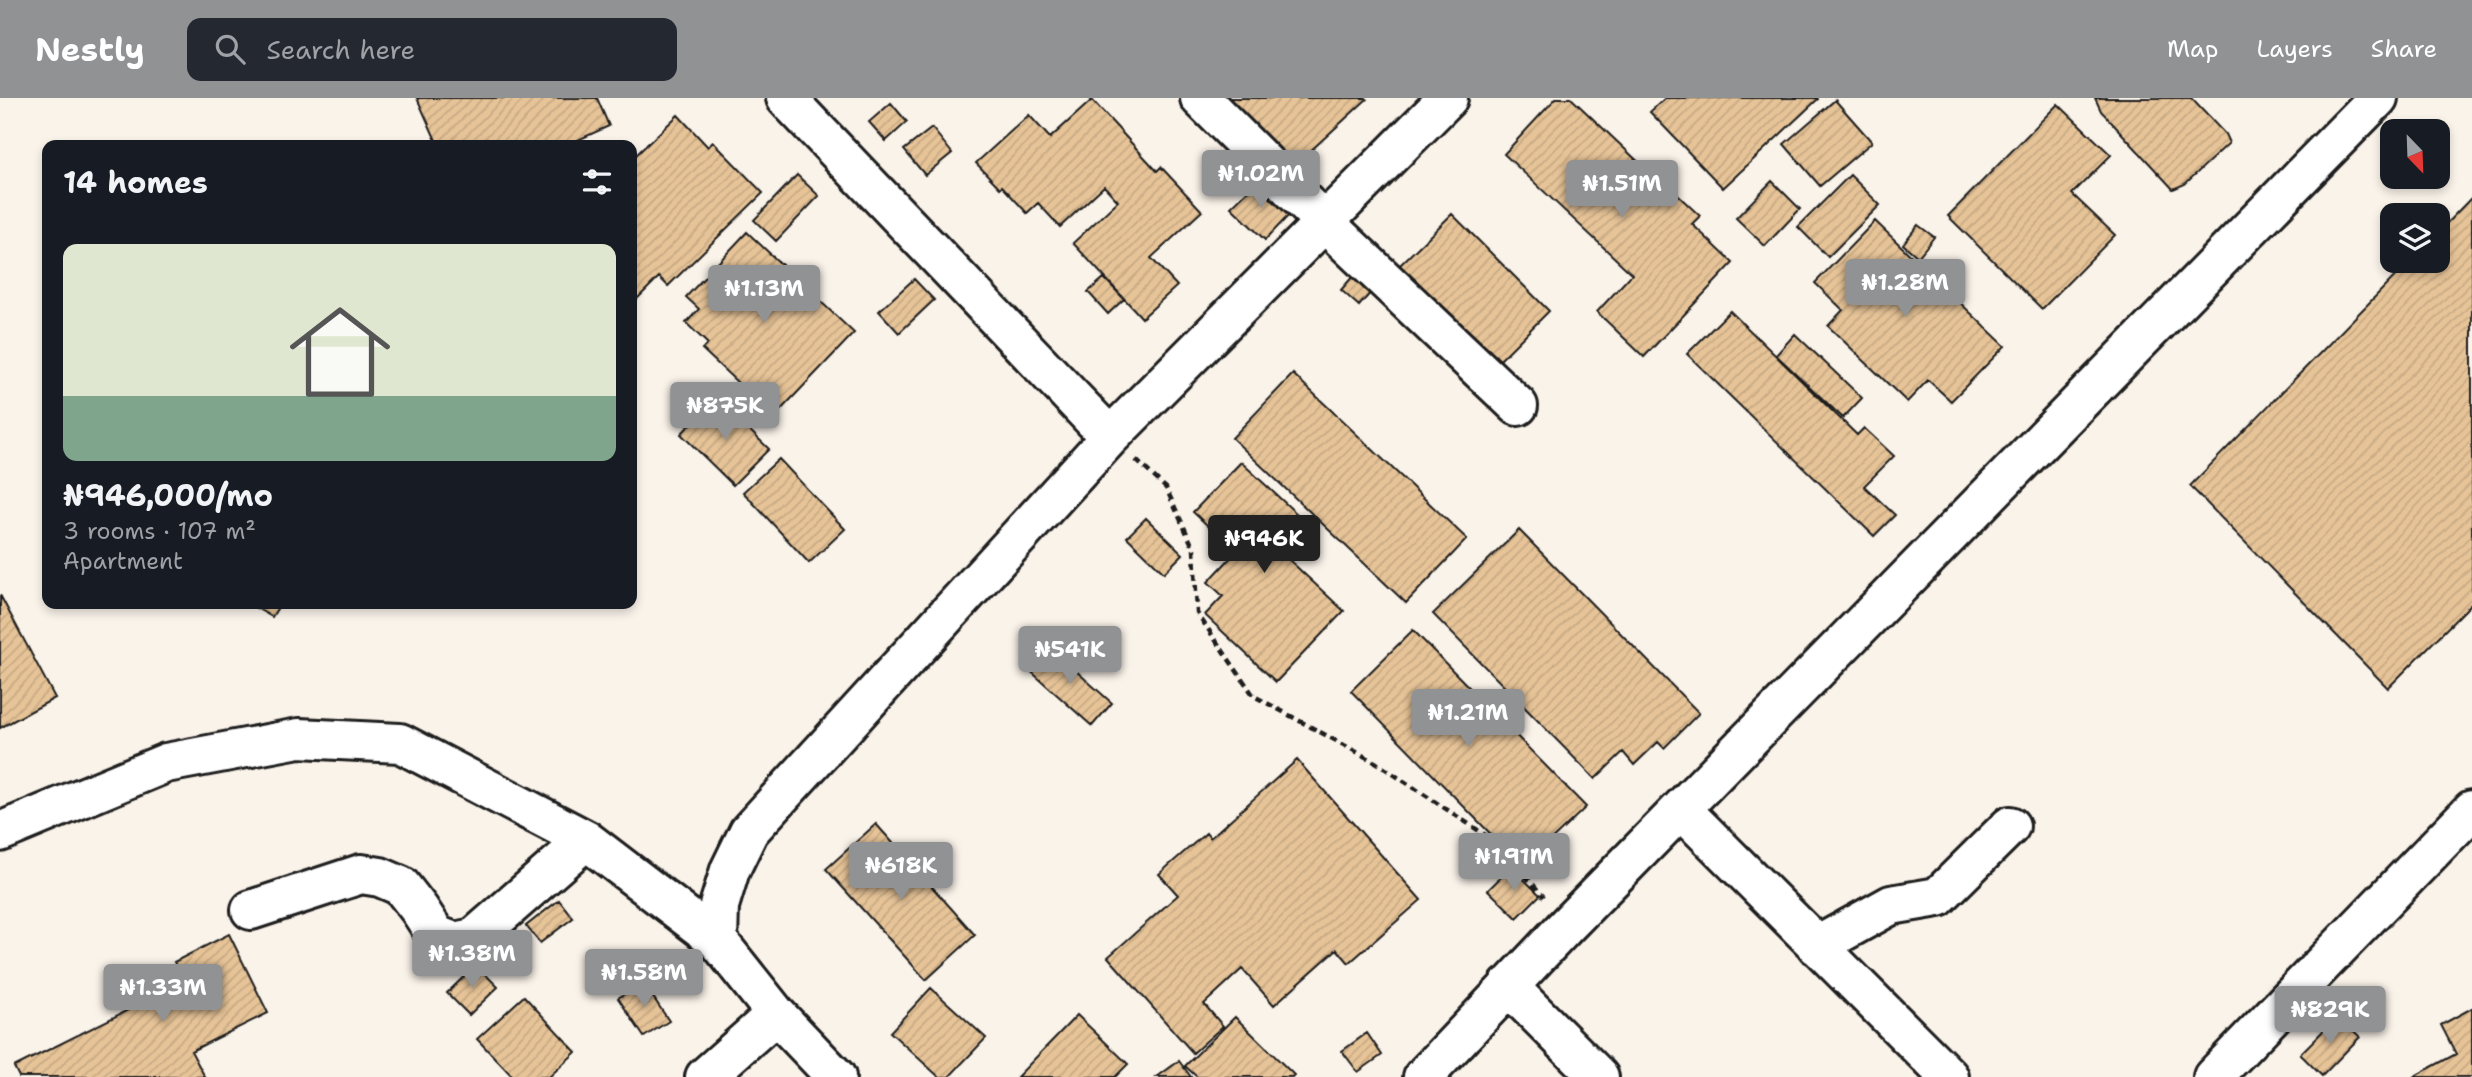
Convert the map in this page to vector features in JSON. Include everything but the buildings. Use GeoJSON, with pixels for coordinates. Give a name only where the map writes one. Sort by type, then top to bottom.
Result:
{"type":"FeatureCollection","features":[{"type":"Feature","properties":{"kind":"street"},"geometry":{"type":"LineString","coordinates":[[786,98],[1110,437]]}},
{"type":"Feature","properties":{"kind":"street"},"geometry":{"type":"LineString","coordinates":[[1200,98],[1324,222],[1518,406]]}},
{"type":"Feature","properties":{"kind":"street"},"geometry":{"type":"LineString","coordinates":[[718,941],[719,906],[730,870],[749,831],[1110,437],[1448,98]]}},
{"type":"Feature","properties":{"kind":"street"},"geometry":{"type":"LineString","coordinates":[[1423,1077],[1567,925],[2378,98]]}},
{"type":"Feature","properties":{"kind":"street"},"geometry":{"type":"LineString","coordinates":[[0,832],[166,763],[299,738],[400,743],[586,840],[718,941],[776,1014],[836,1077]]}},
{"type":"Feature","properties":{"kind":"street"},"geometry":{"type":"LineString","coordinates":[[1681,809],[1949,1077]]}},
{"type":"Feature","properties":{"kind":"street"},"geometry":{"type":"LineString","coordinates":[[2213,1077],[2472,810]]}},
{"type":"Feature","properties":{"kind":"street"},"geometry":{"type":"LineString","coordinates":[[1817,946],[1891,905],[1938,897],[2010,827]]}},
{"type":"Feature","properties":{"kind":"street"},"geometry":{"type":"LineString","coordinates":[[251,910],[361,874],[380,877],[401,886],[436,935],[454,942],[474,938],[586,840]]}},
{"type":"Feature","properties":{"kind":"street"},"geometry":{"type":"LineString","coordinates":[[1508,986],[1599,1077]]}},
{"type":"Feature","properties":{"kind":"street"},"geometry":{"type":"LineString","coordinates":[[705,1077],[776,1014]]}},
{"type":"Feature","properties":{"kind":"path"},"geometry":{"type":"LineString","coordinates":[[1110,437],[1166,488],[1194,549],[1197,613],[1254,696],[1375,762],[1496,842],[1567,925]]}}]}
